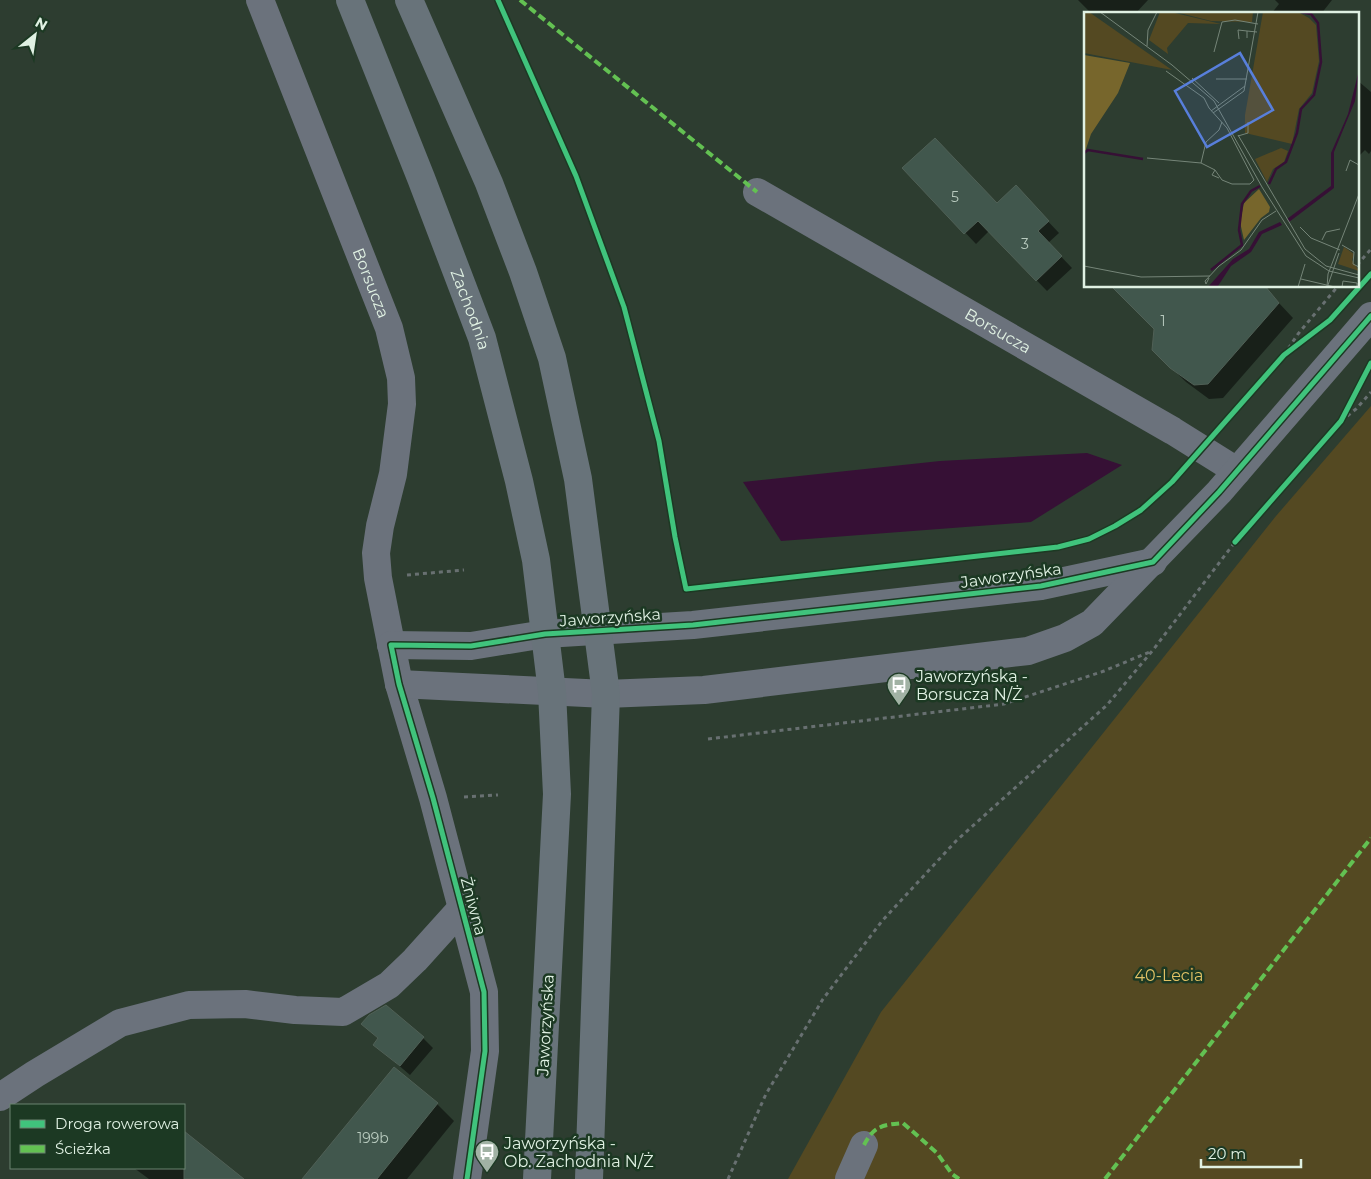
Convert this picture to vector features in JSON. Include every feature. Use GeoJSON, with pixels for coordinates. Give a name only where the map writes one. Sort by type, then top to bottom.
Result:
{"type":"FeatureCollection","features":[{"type":"Feature","properties":{"kind":"main road","name":"Zachodnia"},"geometry":{"type":"LineString","coordinates":[[350,0],[482,338],[528,520],[545,634]]}},
{"type":"Feature","properties":{"kind":"main road"},"geometry":{"type":"LineString","coordinates":[[409,0],[489,183],[523,272],[552,358],[578,480],[597,631]]}},
{"type":"Feature","properties":{"kind":"main road","name":"Jaworzyńska"},"geometry":{"type":"LineString","coordinates":[[588,1179],[606,694],[597,631]]}},
{"type":"Feature","properties":{"kind":"main road","name":"Jaworzyńska"},"geometry":{"type":"LineString","coordinates":[[537,1179],[557,794],[552,692],[545,634]]}},
{"type":"Feature","properties":{"kind":"street","name":"Borsucza"},"geometry":{"type":"LineString","coordinates":[[260,0],[389,328],[400,378],[402,404],[400,428],[393,474],[380,526],[376,553],[378,578],[391,645]]}},
{"type":"Feature","properties":{"kind":"street","name":"Borsucza"},"geometry":{"type":"LineString","coordinates":[[757,192],[1173,431],[1237,471]]}},
{"type":"Feature","properties":{"kind":"street"},"geometry":{"type":"LineString","coordinates":[[399,684],[606,694],[704,690],[1028,650],[1065,638],[1092,622],[1153,562],[1237,471],[1371,316]]}},
{"type":"Feature","properties":{"kind":"street","name":"Jaworzyńska"},"geometry":{"type":"LineString","coordinates":[[545,634],[693,625],[1040,586],[1153,562]]}},
{"type":"Feature","properties":{"kind":"street"},"geometry":{"type":"LineString","coordinates":[[391,645],[471,646],[545,634]]}},
{"type":"Feature","properties":{"kind":"street","name":"Żniwna"},"geometry":{"type":"LineString","coordinates":[[391,645],[399,684],[433,798],[484,992],[485,1051],[467,1179]]}},
{"type":"Feature","properties":{"kind":"street"},"geometry":{"type":"LineString","coordinates":[[0,1098],[35,1074],[120,1023],[189,1005],[245,1004],[295,1010],[343,1012],[389,985],[415,960],[461,909]]}},
{"type":"Feature","properties":{"kind":"street"},"geometry":{"type":"LineString","coordinates":[[849,1179],[864,1145]]}},
{"type":"Feature","properties":{"kind":"path"},"geometry":{"type":"LineString","coordinates":[[1358,263],[1371,249]]}},
{"type":"Feature","properties":{"kind":"path"},"geometry":{"type":"LineString","coordinates":[[1284,355],[1298,334],[1336,288]]}},
{"type":"Feature","properties":{"kind":"path"},"geometry":{"type":"LineString","coordinates":[[1284,355],[1297,346]]}},
{"type":"Feature","properties":{"kind":"path"},"geometry":{"type":"LineString","coordinates":[[1341,421],[1356,409],[1371,392]]}},
{"type":"Feature","properties":{"kind":"path"},"geometry":{"type":"LineString","coordinates":[[1341,421],[1350,404]]}},
{"type":"Feature","properties":{"kind":"path"},"geometry":{"type":"LineString","coordinates":[[728,1179],[766,1094],[823,999],[882,921],[956,841],[1107,704],[1152,650],[1235,542]]}},
{"type":"Feature","properties":{"kind":"path"},"geometry":{"type":"LineString","coordinates":[[378,578],[464,570]]}},
{"type":"Feature","properties":{"kind":"path"},"geometry":{"type":"LineString","coordinates":[[708,740],[1004,704],[1104,670],[1152,650]]}},
{"type":"Feature","properties":{"kind":"green space","name":"40-Lecia"},"geometry":{"type":"Polygon","coordinates":[[[1371,406],[1371,1179],[788,1179],[881,1012],[1276,516],[1371,406]]]}},
{"type":"Feature","properties":{"kind":"shaded area"},"geometry":{"type":"Polygon","coordinates":[[[1087,453],[1122,465],[1031,522],[781,541],[743,482],[940,461],[1087,453]]]}},
{"type":"Feature","properties":{"kind":"building"},"geometry":{"type":"Polygon","coordinates":[[[935,138],[997,203],[1016,185],[1049,221],[1038,231],[1062,256],[1036,281],[978,221],[964,234],[902,168],[935,138]]]}},
{"type":"Feature","properties":{"kind":"building"},"geometry":{"type":"Polygon","coordinates":[[[1113,288],[1267,288],[1279,303],[1208,384],[1194,385],[1170,368],[1152,350],[1154,329],[1113,288]]]}},
{"type":"Feature","properties":{"kind":"building"},"geometry":{"type":"Polygon","coordinates":[[[386,1005],[424,1037],[400,1066],[373,1045],[378,1038],[361,1024],[369,1015],[386,1005]]]}},
{"type":"Feature","properties":{"kind":"building"},"geometry":{"type":"Polygon","coordinates":[[[394,1067],[438,1103],[377,1179],[302,1179],[394,1067]]]}},
{"type":"Feature","properties":{"kind":"building"},"geometry":{"type":"Polygon","coordinates":[[[185,1132],[244,1179],[184,1179],[185,1132]]]}},
{"type":"Feature","properties":{"kind":"marked path"},"geometry":{"type":"LineString","coordinates":[[520,0],[757,192]]}},
{"type":"Feature","properties":{"kind":"marked path"},"geometry":{"type":"LineString","coordinates":[[1105,1179],[1371,838]]}},
{"type":"Feature","properties":{"kind":"marked path"},"geometry":{"type":"LineString","coordinates":[[864,1145],[872,1133],[880,1127],[903,1123],[937,1153],[952,1174],[959,1179]]}},
{"type":"Feature","properties":{"kind":"cycle path"},"geometry":{"type":"LineString","coordinates":[[498,0],[576,176],[624,307],[659,441],[686,589],[1058,547],[1089,539],[1141,510],[1172,482],[1284,355],[1330,320],[1371,274]]}},
{"type":"Feature","properties":{"kind":"cycle path"},"geometry":{"type":"LineString","coordinates":[[467,1179],[485,1051],[484,992],[433,798],[399,684],[391,645],[471,646],[545,634],[693,625],[1041,586],[1153,562],[1219,492],[1371,316]]}},
{"type":"Feature","properties":{"kind":"cycle path"},"geometry":{"type":"LineString","coordinates":[[1235,542],[1341,421],[1371,363]]}},
{"type":"Feature","properties":{"kind":"place","name":"Jaworzyńska - Borsucza N/Ż"},"geometry":{"type":"Point","coordinates":[899,706]}},
{"type":"Feature","properties":{"kind":"place","name":"Jaworzyńska - Ob. Zachodnia N/Ż"},"geometry":{"type":"Point","coordinates":[487,1173]}}]}
